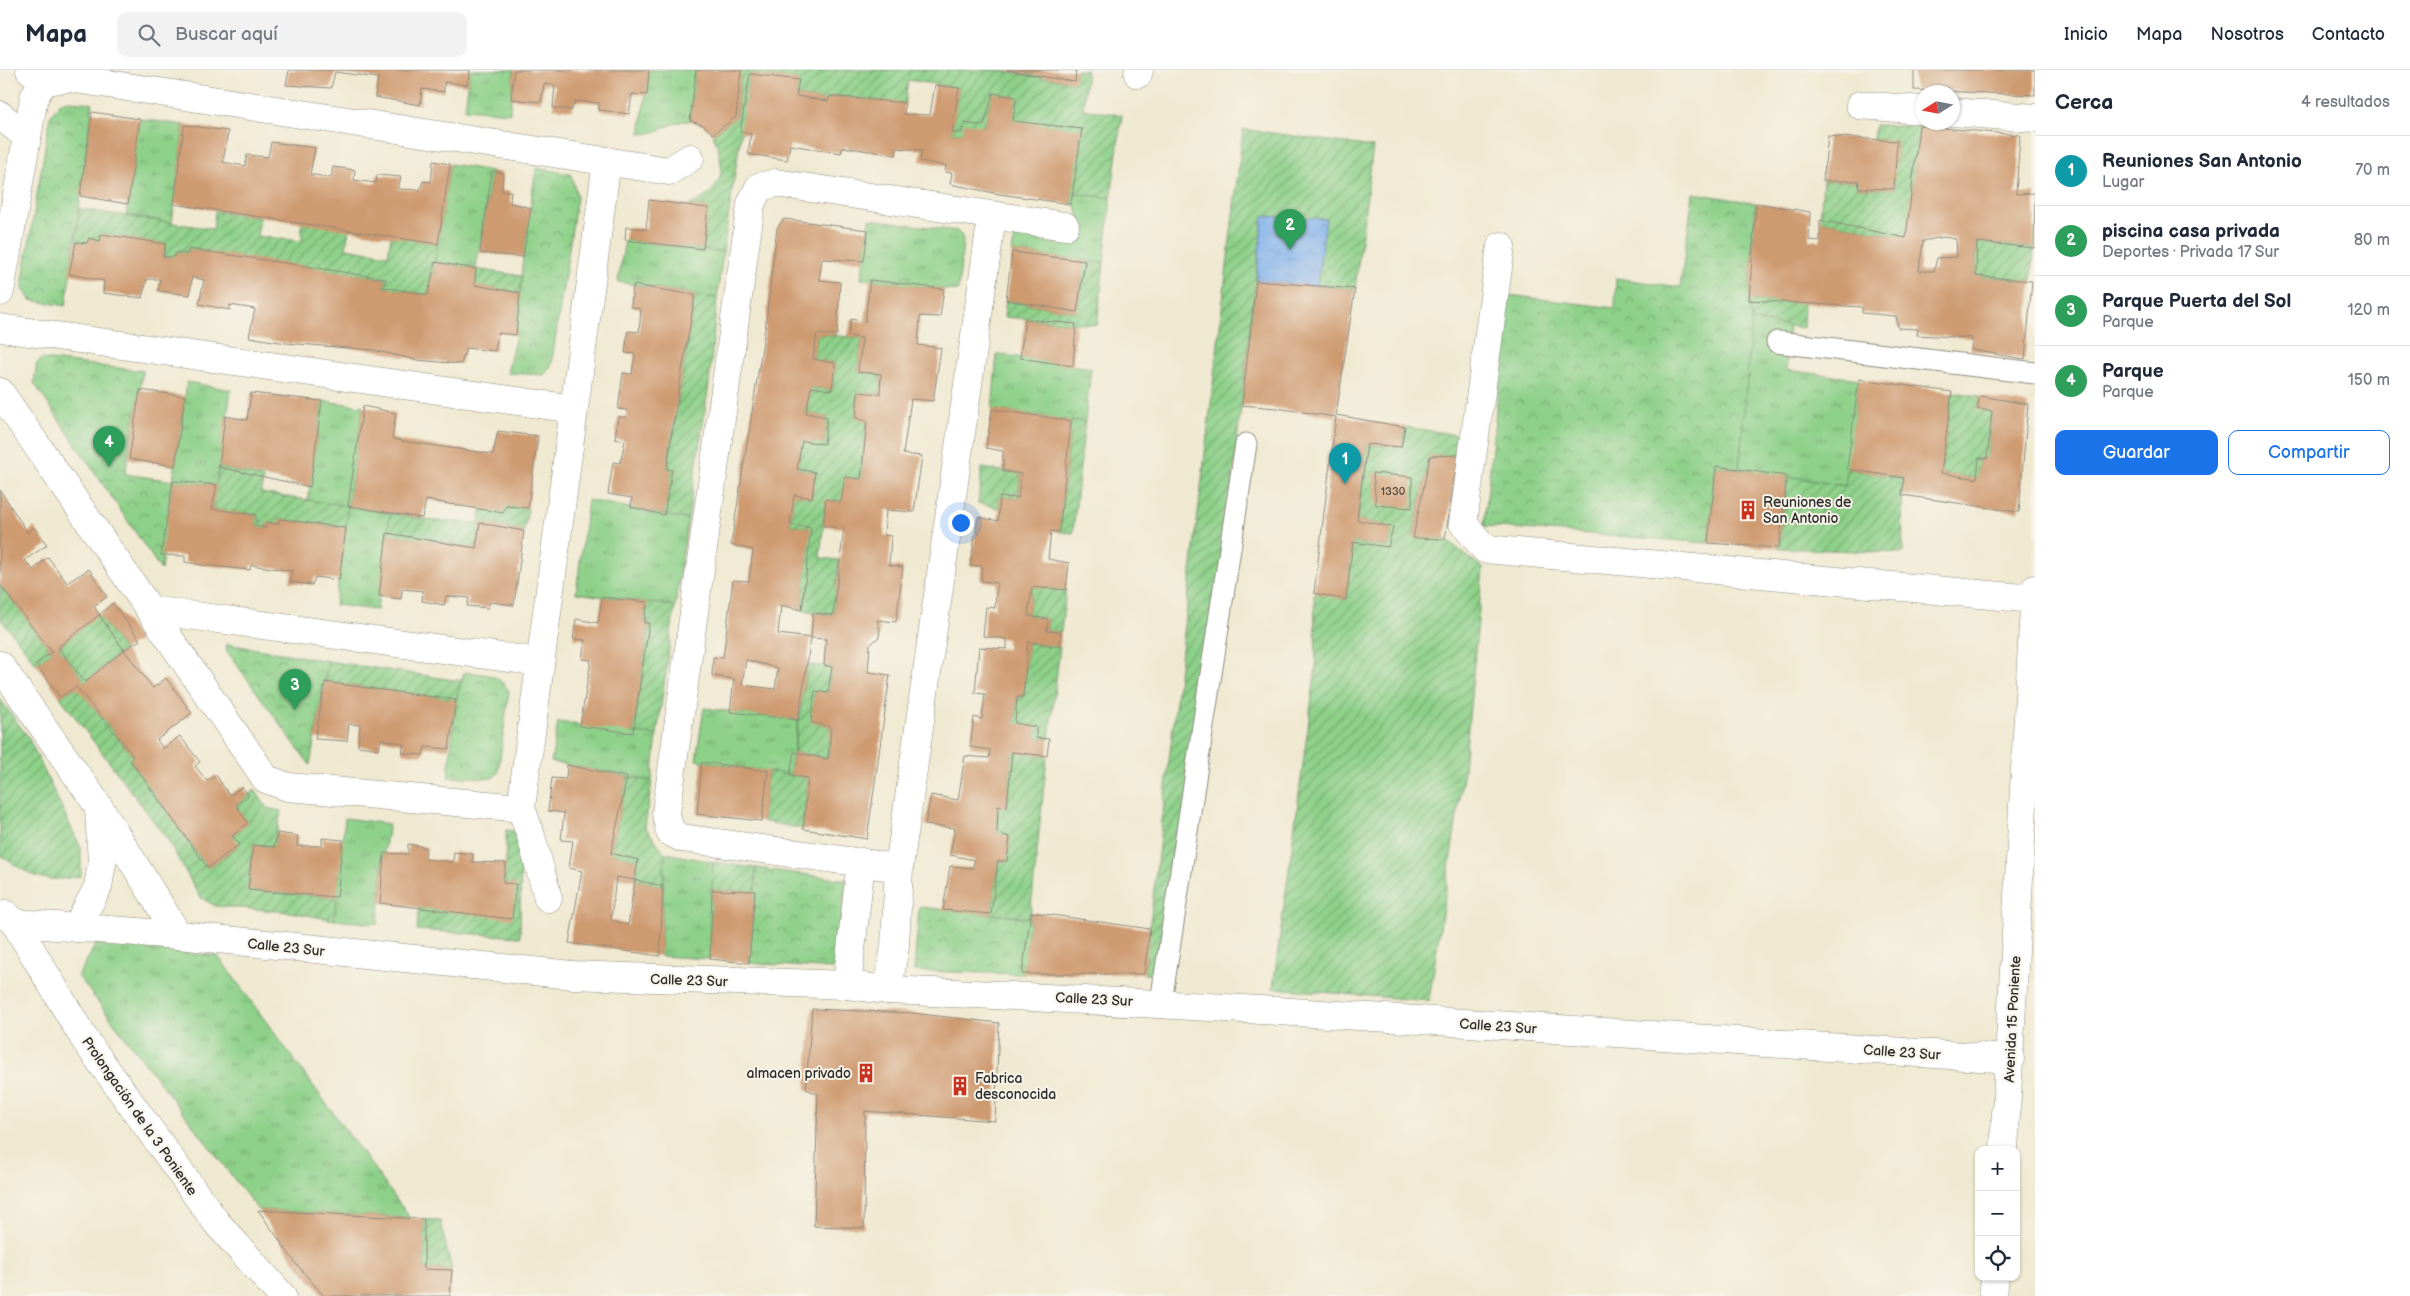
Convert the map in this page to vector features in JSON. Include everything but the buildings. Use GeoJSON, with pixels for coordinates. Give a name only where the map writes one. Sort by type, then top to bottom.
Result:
{"type":"FeatureCollection","features":[{"type":"Feature","properties":{"kind":"street"},"geometry":{"type":"LineString","coordinates":[[0,292],[37,76],[69,78],[669,171],[690,158]]}},
{"type":"Feature","properties":{"kind":"street"},"geometry":{"type":"LineString","coordinates":[[1860,105],[1915,109]]}},
{"type":"Feature","properties":{"kind":"street"},"geometry":{"type":"LineString","coordinates":[[1960,113],[2035,118]]}},
{"type":"Feature","properties":{"kind":"street"},"geometry":{"type":"LineString","coordinates":[[0,115],[27,137]]}},
{"type":"Feature","properties":{"kind":"street"},"geometry":{"type":"LineString","coordinates":[[548,898],[531,836],[521,808],[607,162]]}},
{"type":"Feature","properties":{"kind":"street"},"geometry":{"type":"LineString","coordinates":[[899,868],[682,838],[670,832],[666,813],[751,204],[759,186],[776,183],[1065,226]]}},
{"type":"Feature","properties":{"kind":"street"},"geometry":{"type":"LineString","coordinates":[[888,990],[895,944],[899,868],[992,216]]}},
{"type":"Feature","properties":{"kind":"street"},"geometry":{"type":"LineString","coordinates":[[1501,246],[1463,523],[1485,549],[2034,600]]}},
{"type":"Feature","properties":{"kind":"street"},"geometry":{"type":"LineString","coordinates":[[0,328],[574,409]]}},
{"type":"Feature","properties":{"kind":"street"},"geometry":{"type":"LineString","coordinates":[[0,392],[266,779],[288,787],[521,808]]}},
{"type":"Feature","properties":{"kind":"street","name":"Avenida 15 Poniente"},"geometry":{"type":"LineString","coordinates":[[2004,1146],[2035,589]]}},
{"type":"Feature","properties":{"kind":"street"},"geometry":{"type":"LineString","coordinates":[[150,610],[540,662]]}},
{"type":"Feature","properties":{"kind":"street"},"geometry":{"type":"LineString","coordinates":[[0,665],[99,807],[178,935]]}},
{"type":"Feature","properties":{"kind":"street"},"geometry":{"type":"LineString","coordinates":[[76,928],[98,887],[102,863],[99,807]]}},
{"type":"Feature","properties":{"kind":"street"},"geometry":{"type":"LineString","coordinates":[[847,985],[860,862]]}},
{"type":"Feature","properties":{"kind":"street","name":"Calle 23 Sur"},"geometry":{"type":"LineString","coordinates":[[7,916],[76,928],[178,935],[572,975],[847,985],[888,990],[1161,1002],[1393,1020],[2010,1059]]}},
{"type":"Feature","properties":{"kind":"street","name":"Prolongación de la 3 Poniente"},"geometry":{"type":"LineString","coordinates":[[7,916],[85,1040],[204,1206],[282,1296]]}},
{"type":"Feature","properties":{"kind":"street"},"geometry":{"type":"LineString","coordinates":[[1993,1296],[1995,1281]]}},
{"type":"Feature","properties":{"kind":"lane"},"geometry":{"type":"LineString","coordinates":[[1778,342],[2035,374]]}},
{"type":"Feature","properties":{"kind":"lane"},"geometry":{"type":"LineString","coordinates":[[1161,1002],[1246,444]]}},
{"type":"Feature","properties":{"kind":"green space"},"geometry":{"type":"Polygon","coordinates":[[[470,70],[514,70],[510,113],[465,109],[470,70]]]}},
{"type":"Feature","properties":{"kind":"green space"},"geometry":{"type":"Polygon","coordinates":[[[649,70],[696,70],[690,121],[676,123],[654,132],[640,134],[649,70]]]}},
{"type":"Feature","properties":{"kind":"green space"},"geometry":{"type":"Polygon","coordinates":[[[741,70],[996,70],[1074,82],[1076,70],[1087,70],[1083,109],[1122,115],[1111,198],[1072,193],[1013,121],[1015,97],[993,93],[984,126],[962,133],[951,133],[959,88],[908,80],[905,103],[830,96],[828,101],[796,96],[798,80],[750,74],[723,252],[703,249],[708,208],[690,205],[711,192],[717,184],[721,167],[713,134],[736,117],[741,70]]]}},
{"type":"Feature","properties":{"kind":"green space"},"geometry":{"type":"Polygon","coordinates":[[[61,102],[93,103],[66,306],[30,300],[23,288],[23,279],[50,117],[61,102]]]}},
{"type":"Feature","properties":{"kind":"green space"},"geometry":{"type":"Polygon","coordinates":[[[140,119],[184,125],[172,223],[126,215],[140,119]]]}},
{"type":"Feature","properties":{"kind":"green space"},"geometry":{"type":"Polygon","coordinates":[[[1875,125],[1915,126],[1915,130],[1919,130],[1908,238],[1820,220],[1823,181],[1859,181],[1858,188],[1893,189],[1897,141],[1873,139],[1875,125]]]}},
{"type":"Feature","properties":{"kind":"green space"},"geometry":{"type":"Polygon","coordinates":[[[1243,129],[1373,147],[1355,289],[1317,286],[1325,219],[1263,217],[1212,657],[1164,977],[1144,974],[1243,129]]]}},
{"type":"Feature","properties":{"kind":"green space"},"geometry":{"type":"Polygon","coordinates":[[[450,164],[492,171],[476,269],[435,262],[450,164]]]}},
{"type":"Feature","properties":{"kind":"green space"},"geometry":{"type":"Polygon","coordinates":[[[536,168],[571,174],[577,196],[551,367],[544,375],[507,373],[516,335],[523,257],[536,168]]]}},
{"type":"Feature","properties":{"kind":"green space"},"geometry":{"type":"Polygon","coordinates":[[[1072,193],[1111,198],[1104,263],[1012,252],[1015,235],[1060,245],[1075,245],[1079,222],[1077,207],[1071,204],[1072,193]]]}},
{"type":"Feature","properties":{"kind":"green space"},"geometry":{"type":"Polygon","coordinates":[[[1693,193],[1756,203],[1749,299],[1752,320],[1739,469],[1716,466],[1708,543],[1484,526],[1508,295],[1615,308],[1616,278],[1680,287],[1693,193]]]}},
{"type":"Feature","properties":{"kind":"green space"},"geometry":{"type":"Polygon","coordinates":[[[80,209],[213,229],[215,211],[260,218],[257,236],[302,241],[302,223],[349,229],[346,248],[388,255],[391,236],[438,244],[428,295],[384,287],[386,279],[189,249],[187,254],[177,252],[174,257],[163,257],[166,244],[102,234],[100,241],[76,242],[80,209]]]}},
{"type":"Feature","properties":{"kind":"green space"},"geometry":{"type":"Polygon","coordinates":[[[870,219],[957,231],[962,236],[963,243],[958,291],[861,279],[870,219]]]}},
{"type":"Feature","properties":{"kind":"green space"},"geometry":{"type":"Polygon","coordinates":[[[625,240],[723,252],[717,298],[618,282],[625,240]]]}},
{"type":"Feature","properties":{"kind":"green space"},"geometry":{"type":"Polygon","coordinates":[[[1977,242],[2034,248],[2032,281],[1976,276],[1977,242]]]}},
{"type":"Feature","properties":{"kind":"green space"},"geometry":{"type":"Polygon","coordinates":[[[1085,261],[1104,263],[1097,325],[1004,317],[1006,300],[1077,312],[1085,261]]]}},
{"type":"Feature","properties":{"kind":"green space"},"geometry":{"type":"Polygon","coordinates":[[[476,269],[522,276],[520,293],[475,285],[476,269]]]}},
{"type":"Feature","properties":{"kind":"green space"},"geometry":{"type":"Polygon","coordinates":[[[695,295],[717,298],[709,384],[688,519],[664,515],[672,470],[667,469],[695,295]]]}},
{"type":"Feature","properties":{"kind":"green space"},"geometry":{"type":"Polygon","coordinates":[[[1749,300],[1804,303],[1803,328],[1752,320],[1749,300]]]}},
{"type":"Feature","properties":{"kind":"green space"},"geometry":{"type":"Polygon","coordinates":[[[1752,320],[1789,326],[1786,370],[1859,379],[1846,486],[1739,469],[1752,320]]]}},
{"type":"Feature","properties":{"kind":"green space"},"geometry":{"type":"Polygon","coordinates":[[[817,334],[862,338],[858,372],[881,374],[880,394],[858,392],[856,418],[867,421],[861,479],[841,502],[826,500],[820,558],[839,560],[833,615],[802,610],[810,528],[790,525],[794,495],[812,497],[815,472],[797,469],[802,441],[824,443],[827,417],[806,413],[811,387],[832,390],[835,363],[813,359],[817,334]]]}},
{"type":"Feature","properties":{"kind":"green space"},"geometry":{"type":"Polygon","coordinates":[[[997,354],[1091,368],[1085,421],[1071,421],[992,409],[997,354]]]}},
{"type":"Feature","properties":{"kind":"green space"},"geometry":{"type":"Polygon","coordinates":[[[42,359],[143,371],[125,474],[173,481],[161,570],[34,383],[37,363],[42,359]]]}},
{"type":"Feature","properties":{"kind":"green space"},"geometry":{"type":"Polygon","coordinates":[[[187,382],[231,390],[217,485],[173,481],[187,382]]]}},
{"type":"Feature","properties":{"kind":"green space"},"geometry":{"type":"Polygon","coordinates":[[[1952,392],[1980,396],[1978,409],[1992,411],[1987,459],[1979,458],[1977,479],[1941,473],[1952,392]]]}},
{"type":"Feature","properties":{"kind":"green space"},"geometry":{"type":"Polygon","coordinates":[[[322,401],[363,406],[348,506],[390,513],[377,610],[335,605],[346,528],[308,500],[322,401]]]}},
{"type":"Feature","properties":{"kind":"green space"},"geometry":{"type":"Polygon","coordinates":[[[1071,421],[1085,421],[1073,533],[1059,532],[1071,421]]]}},
{"type":"Feature","properties":{"kind":"green space"},"geometry":{"type":"Polygon","coordinates":[[[1405,427],[1459,435],[1458,455],[1430,456],[1413,537],[1445,539],[1483,568],[1464,770],[1429,1001],[1273,988],[1316,667],[1314,593],[1346,599],[1353,542],[1388,547],[1393,527],[1357,520],[1367,444],[1401,447],[1405,427]]]}},
{"type":"Feature","properties":{"kind":"green space"},"geometry":{"type":"Polygon","coordinates":[[[219,467],[263,478],[261,493],[348,506],[346,528],[280,519],[278,524],[267,523],[266,528],[256,526],[256,515],[212,509],[219,467]]]}},
{"type":"Feature","properties":{"kind":"green space"},"geometry":{"type":"Polygon","coordinates":[[[982,468],[1021,474],[1018,498],[1000,497],[999,508],[978,503],[982,468]]]}},
{"type":"Feature","properties":{"kind":"green space"},"geometry":{"type":"Polygon","coordinates":[[[1847,469],[1904,478],[1902,495],[1903,553],[1779,548],[1787,476],[1845,486],[1847,469]]]}},
{"type":"Feature","properties":{"kind":"green space"},"geometry":{"type":"Polygon","coordinates":[[[588,500],[688,519],[675,606],[576,593],[588,500]]]}},
{"type":"Feature","properties":{"kind":"green space"},"geometry":{"type":"Polygon","coordinates":[[[506,506],[528,508],[524,531],[480,523],[476,548],[387,534],[390,513],[436,521],[479,523],[481,507],[506,506]]]}},
{"type":"Feature","properties":{"kind":"green space"},"geometry":{"type":"Polygon","coordinates":[[[0,585],[52,652],[36,664],[0,618],[0,585]]]}},
{"type":"Feature","properties":{"kind":"green space"},"geometry":{"type":"Polygon","coordinates":[[[1032,587],[1066,590],[1061,632],[1047,631],[1048,619],[1028,616],[1032,587]]]}},
{"type":"Feature","properties":{"kind":"green space"},"geometry":{"type":"Polygon","coordinates":[[[647,602],[675,606],[657,735],[633,733],[649,623],[644,623],[647,602]]]}},
{"type":"Feature","properties":{"kind":"green space"},"geometry":{"type":"Polygon","coordinates":[[[99,615],[124,650],[85,682],[58,647],[99,615]]]}},
{"type":"Feature","properties":{"kind":"green space"},"geometry":{"type":"Polygon","coordinates":[[[1028,642],[1060,647],[1049,739],[1036,738],[1015,723],[1017,697],[1023,697],[1028,642]]]}},
{"type":"Feature","properties":{"kind":"green space"},"geometry":{"type":"Polygon","coordinates":[[[227,644],[328,661],[310,765],[226,650],[227,644]]]}},
{"type":"Feature","properties":{"kind":"green space"},"geometry":{"type":"Polygon","coordinates":[[[328,661],[461,681],[456,700],[325,682],[328,661]]]}},
{"type":"Feature","properties":{"kind":"green space"},"geometry":{"type":"Polygon","coordinates":[[[807,665],[832,667],[828,693],[815,691],[812,722],[831,727],[828,759],[794,752],[807,665]]]}},
{"type":"Feature","properties":{"kind":"green space"},"geometry":{"type":"Polygon","coordinates":[[[464,672],[495,677],[509,691],[498,773],[492,778],[448,777],[456,700],[464,672]]]}},
{"type":"Feature","properties":{"kind":"green space"},"geometry":{"type":"Polygon","coordinates":[[[77,687],[133,756],[130,760],[208,868],[239,845],[232,836],[236,805],[255,790],[267,808],[281,811],[274,847],[253,845],[248,890],[337,897],[334,920],[290,912],[215,906],[200,897],[167,839],[60,697],[77,687]]]}},
{"type":"Feature","properties":{"kind":"green space"},"geometry":{"type":"Polygon","coordinates":[[[0,699],[28,737],[81,848],[81,876],[56,879],[38,877],[21,869],[0,855],[0,699]]]}},
{"type":"Feature","properties":{"kind":"green space"},"geometry":{"type":"Polygon","coordinates":[[[704,708],[798,720],[790,775],[696,760],[704,708]]]}},
{"type":"Feature","properties":{"kind":"green space"},"geometry":{"type":"Polygon","coordinates":[[[558,722],[657,735],[652,781],[551,762],[558,722]]]}},
{"type":"Feature","properties":{"kind":"green space"},"geometry":{"type":"Polygon","coordinates":[[[1012,751],[1047,756],[1030,918],[991,914],[998,861],[1007,861],[1010,838],[997,833],[998,806],[1007,807],[1012,751]]]}},
{"type":"Feature","properties":{"kind":"green space"},"geometry":{"type":"Polygon","coordinates":[[[768,771],[808,778],[803,829],[762,821],[768,771]]]}},
{"type":"Feature","properties":{"kind":"green space"},"geometry":{"type":"Polygon","coordinates":[[[627,777],[652,781],[645,827],[665,853],[663,886],[635,880],[637,860],[611,853],[627,777]]]}},
{"type":"Feature","properties":{"kind":"green space"},"geometry":{"type":"Polygon","coordinates":[[[345,818],[389,824],[384,853],[378,924],[334,920],[345,818]]]}},
{"type":"Feature","properties":{"kind":"green space"},"geometry":{"type":"Polygon","coordinates":[[[506,830],[514,831],[521,844],[520,937],[417,930],[419,904],[516,884],[503,883],[506,863],[506,830]]]}},
{"type":"Feature","properties":{"kind":"green space"},"geometry":{"type":"Polygon","coordinates":[[[665,853],[713,862],[710,959],[660,956],[665,853]]]}},
{"type":"Feature","properties":{"kind":"green space"},"geometry":{"type":"Polygon","coordinates":[[[713,862],[756,868],[755,891],[712,890],[713,862]]]}},
{"type":"Feature","properties":{"kind":"green space"},"geometry":{"type":"Polygon","coordinates":[[[756,868],[847,880],[833,969],[749,963],[756,868]]]}},
{"type":"Feature","properties":{"kind":"green space"},"geometry":{"type":"Polygon","coordinates":[[[919,907],[1030,918],[1024,974],[914,971],[919,907]]]}},
{"type":"Feature","properties":{"kind":"green space"},"geometry":{"type":"Polygon","coordinates":[[[96,944],[218,956],[410,1218],[258,1210],[78,976],[96,944]]]}},
{"type":"Feature","properties":{"kind":"green space"},"geometry":{"type":"Polygon","coordinates":[[[424,1219],[440,1221],[452,1270],[424,1269],[424,1219]]]}},
{"type":"Feature","properties":{"kind":"water"},"geometry":{"type":"Polygon","coordinates":[[[1263,216],[1326,219],[1317,286],[1256,281],[1263,216]]]}},
{"type":"Feature","properties":{"kind":"place","name":"piscina casa privada"},"geometry":{"type":"Point","coordinates":[1290,250]}},
{"type":"Feature","properties":{"kind":"place","name":"Parque"},"geometry":{"type":"Point","coordinates":[109,467]}},
{"type":"Feature","properties":{"kind":"place","name":"Reuniones San Antonio"},"geometry":{"type":"Point","coordinates":[1345,484]}},
{"type":"Feature","properties":{"kind":"place","name":"Reuniones de San Antonio"},"geometry":{"type":"Point","coordinates":[1748,510]}},
{"type":"Feature","properties":{"kind":"place","name":"Parque Puerta del Sol"},"geometry":{"type":"Point","coordinates":[295,710]}},
{"type":"Feature","properties":{"kind":"place","name":"almacen privado"},"geometry":{"type":"Point","coordinates":[866,1073]}},
{"type":"Feature","properties":{"kind":"place","name":"Fabrica desconocida"},"geometry":{"type":"Point","coordinates":[960,1086]}}]}
